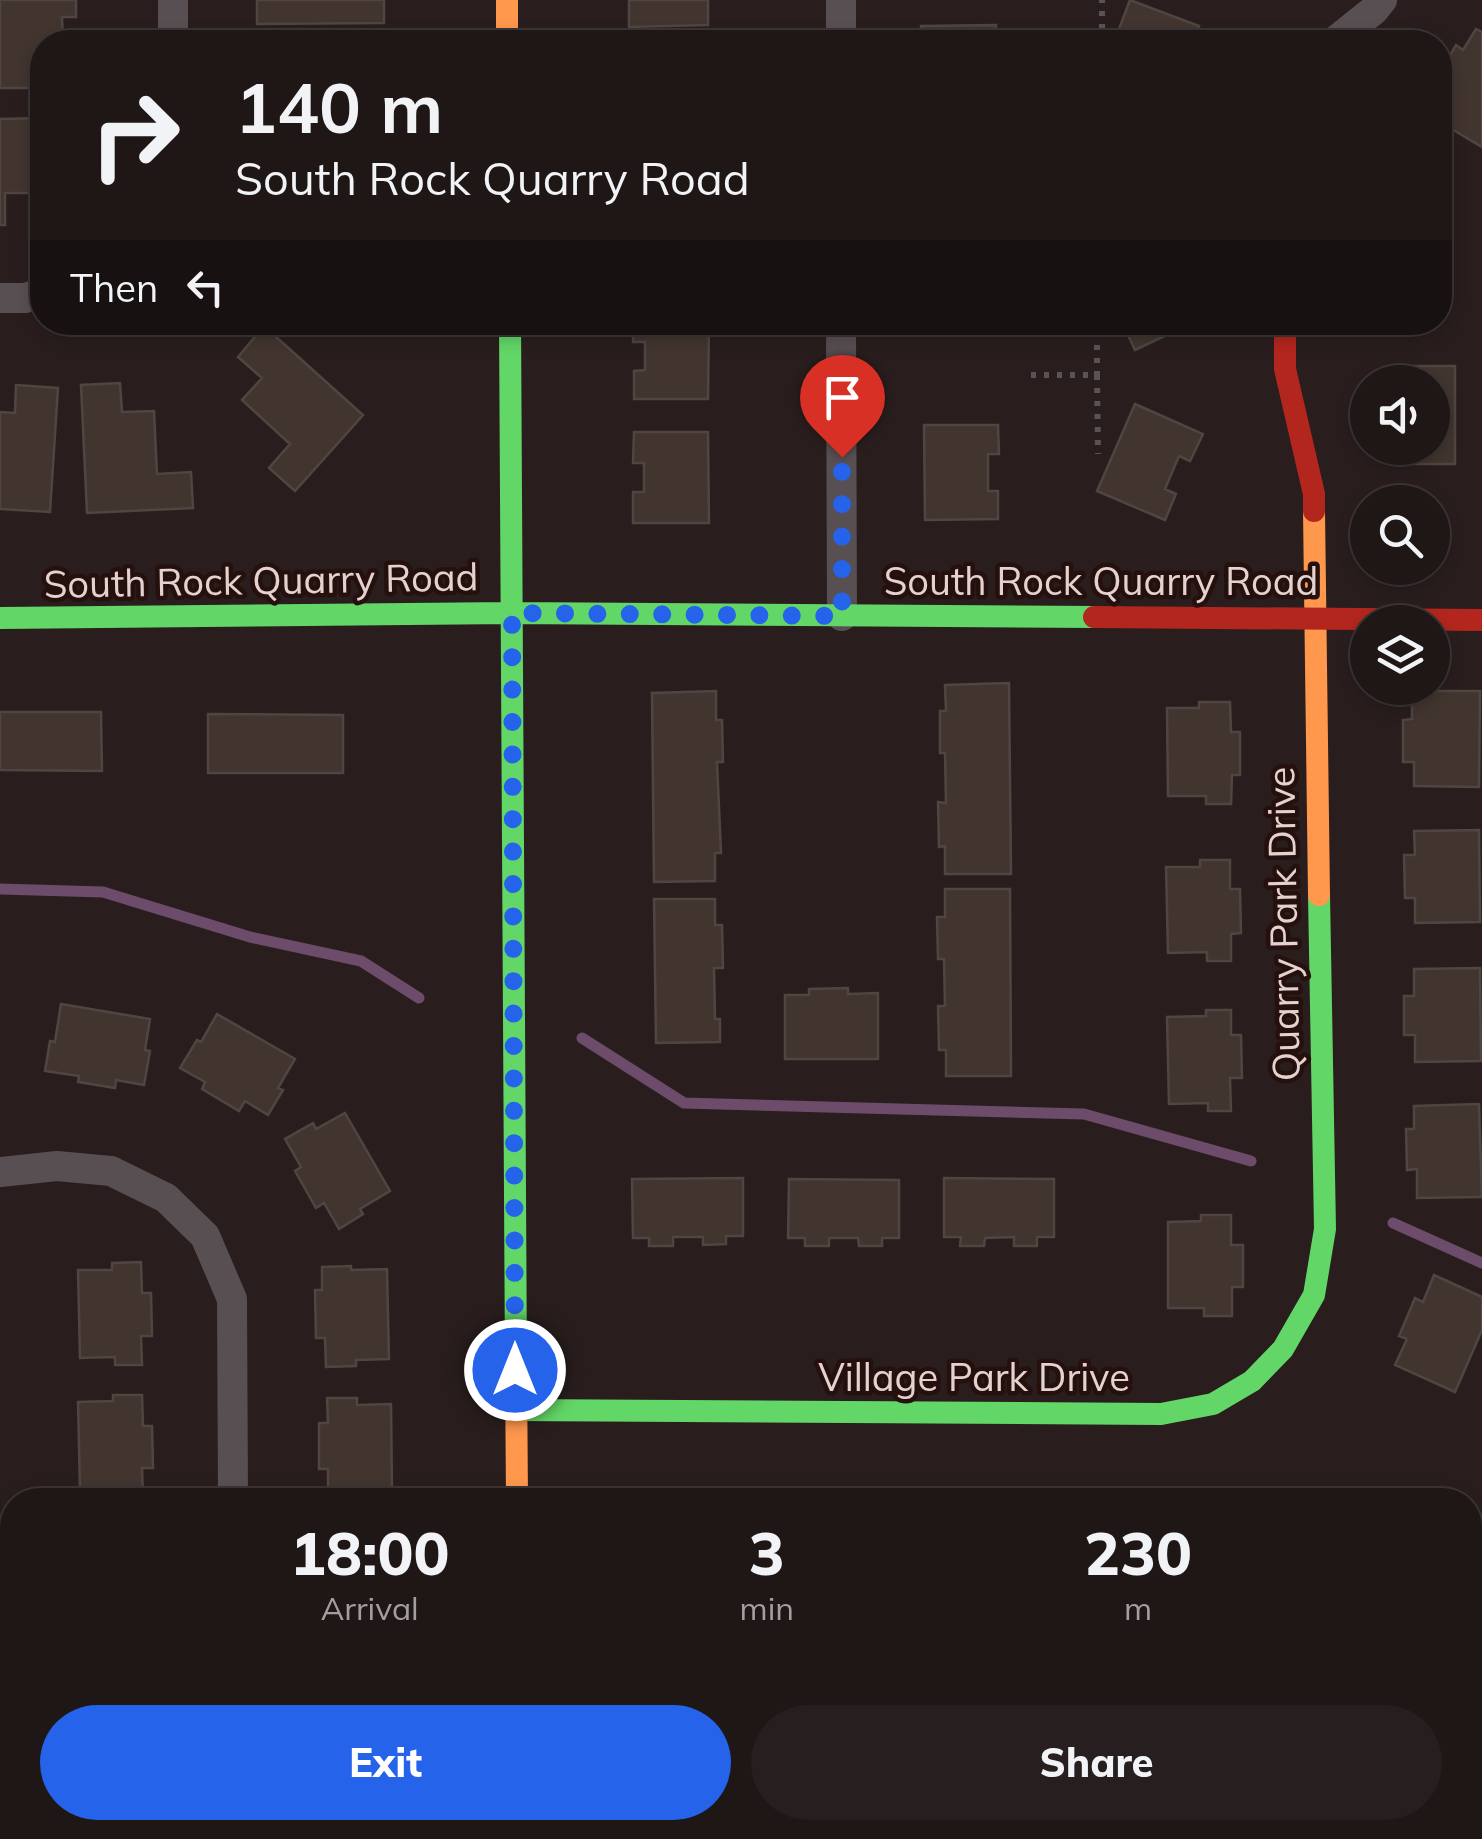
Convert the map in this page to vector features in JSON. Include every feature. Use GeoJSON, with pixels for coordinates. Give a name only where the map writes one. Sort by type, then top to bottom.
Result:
{"type":"FeatureCollection","features":[{"type":"Feature","properties":{"kind":"street"},"geometry":{"type":"LineString","coordinates":[[173,0],[173,30]]}},
{"type":"Feature","properties":{"kind":"street"},"geometry":{"type":"LineString","coordinates":[[507,0],[507,30]]}},
{"type":"Feature","properties":{"kind":"street"},"geometry":{"type":"LineString","coordinates":[[841,0],[841,30]]}},
{"type":"Feature","properties":{"kind":"street"},"geometry":{"type":"LineString","coordinates":[[1349,30],[1382,0]]}},
{"type":"Feature","properties":{"kind":"street"},"geometry":{"type":"LineString","coordinates":[[0,298],[30,297]]}},
{"type":"Feature","properties":{"kind":"street"},"geometry":{"type":"LineString","coordinates":[[510,335],[516,1488]]}},
{"type":"Feature","properties":{"kind":"street"},"geometry":{"type":"LineString","coordinates":[[842,335],[842,616]]}},
{"type":"Feature","properties":{"kind":"street","name":"Quarry Park Drive"},"geometry":{"type":"LineString","coordinates":[[1285,335],[1286,368],[1314,494],[1324,1229]]}},
{"type":"Feature","properties":{"kind":"street","name":"South Rock Quarry Road"},"geometry":{"type":"LineString","coordinates":[[0,618],[512,613],[1482,620]]}},
{"type":"Feature","properties":{"kind":"street"},"geometry":{"type":"LineString","coordinates":[[0,1172],[57,1166],[111,1171],[166,1198],[206,1236],[232,1299],[232,1488]]}},
{"type":"Feature","properties":{"kind":"street","name":"Village Park Drive"},"geometry":{"type":"LineString","coordinates":[[515,1410],[1161,1414],[1213,1404],[1252,1380],[1283,1349],[1314,1295],[1324,1229]]}},
{"type":"Feature","properties":{"kind":"path"},"geometry":{"type":"LineString","coordinates":[[1102,0],[1102,30]]}},
{"type":"Feature","properties":{"kind":"path"},"geometry":{"type":"LineString","coordinates":[[1097,335],[1098,454]]}},
{"type":"Feature","properties":{"kind":"path"},"geometry":{"type":"LineString","coordinates":[[1031,375],[1097,375]]}},
{"type":"Feature","properties":{"kind":"building"},"geometry":{"type":"Polygon","coordinates":[[[0,0],[76,0],[76,17],[62,17],[63,30],[30,30],[30,88],[0,88],[0,0]]]}},
{"type":"Feature","properties":{"kind":"building"},"geometry":{"type":"Polygon","coordinates":[[[257,0],[384,0],[384,23],[257,24],[257,0]]]}},
{"type":"Feature","properties":{"kind":"building"},"geometry":{"type":"Polygon","coordinates":[[[629,0],[708,0],[708,25],[629,27],[629,0]]]}},
{"type":"Feature","properties":{"kind":"building"},"geometry":{"type":"Polygon","coordinates":[[[1130,0],[1199,26],[1197,30],[1119,30],[1130,0]]]}},
{"type":"Feature","properties":{"kind":"building"},"geometry":{"type":"Polygon","coordinates":[[[996,25],[996,30],[921,30],[921,26],[996,25]]]}},
{"type":"Feature","properties":{"kind":"building"},"geometry":{"type":"Polygon","coordinates":[[[1476,29],[1482,32],[1482,147],[1452,129],[1452,52],[1456,45],[1463,50],[1476,29]]]}},
{"type":"Feature","properties":{"kind":"building"},"geometry":{"type":"Polygon","coordinates":[[[30,118],[30,193],[5,193],[5,225],[0,225],[0,119],[30,118]]]}},
{"type":"Feature","properties":{"kind":"building"},"geometry":{"type":"Polygon","coordinates":[[[256,335],[274,335],[363,415],[295,491],[269,468],[290,444],[242,400],[262,378],[238,357],[256,335]]]}},
{"type":"Feature","properties":{"kind":"building"},"geometry":{"type":"Polygon","coordinates":[[[633,335],[709,335],[708,399],[634,399],[634,371],[645,370],[645,342],[633,342],[633,335]]]}},
{"type":"Feature","properties":{"kind":"building"},"geometry":{"type":"Polygon","coordinates":[[[1128,335],[1167,335],[1135,350],[1128,335]]]}},
{"type":"Feature","properties":{"kind":"building"},"geometry":{"type":"Polygon","coordinates":[[[1450,366],[1455,366],[1455,464],[1450,464],[1450,366]]]}},
{"type":"Feature","properties":{"kind":"building"},"geometry":{"type":"Polygon","coordinates":[[[120,383],[122,412],[154,411],[157,474],[191,472],[193,508],[87,513],[81,385],[120,383]]]}},
{"type":"Feature","properties":{"kind":"building"},"geometry":{"type":"Polygon","coordinates":[[[16,385],[58,388],[50,512],[0,509],[0,412],[15,413],[16,385]]]}},
{"type":"Feature","properties":{"kind":"building"},"geometry":{"type":"Polygon","coordinates":[[[1135,404],[1203,434],[1190,461],[1179,456],[1165,489],[1176,494],[1165,520],[1097,491],[1135,404]]]}},
{"type":"Feature","properties":{"kind":"building"},"geometry":{"type":"Polygon","coordinates":[[[924,425],[998,425],[999,454],[988,454],[988,491],[998,491],[998,519],[925,520],[924,425]]]}},
{"type":"Feature","properties":{"kind":"building"},"geometry":{"type":"Polygon","coordinates":[[[634,432],[708,432],[709,523],[633,523],[633,492],[644,492],[644,463],[633,463],[634,432]]]}},
{"type":"Feature","properties":{"kind":"building"},"geometry":{"type":"Polygon","coordinates":[[[1009,683],[1011,874],[945,874],[945,846],[939,847],[938,802],[946,803],[945,753],[940,753],[940,711],[946,711],[945,685],[1009,683]]]}},
{"type":"Feature","properties":{"kind":"building"},"geometry":{"type":"Polygon","coordinates":[[[716,691],[716,720],[722,720],[723,762],[717,762],[721,853],[715,853],[715,881],[654,882],[652,693],[716,691]]]}},
{"type":"Feature","properties":{"kind":"building"},"geometry":{"type":"Polygon","coordinates":[[[1450,691],[1480,691],[1479,787],[1414,786],[1414,762],[1403,762],[1403,720],[1412,719],[1412,705],[1450,705],[1450,691]]]}},
{"type":"Feature","properties":{"kind":"building"},"geometry":{"type":"Polygon","coordinates":[[[1199,702],[1230,702],[1231,732],[1240,732],[1240,775],[1232,775],[1231,804],[1206,804],[1206,796],[1168,796],[1167,708],[1199,708],[1199,702]]]}},
{"type":"Feature","properties":{"kind":"building"},"geometry":{"type":"Polygon","coordinates":[[[0,712],[101,712],[102,771],[0,770],[0,712]]]}},
{"type":"Feature","properties":{"kind":"building"},"geometry":{"type":"Polygon","coordinates":[[[208,714],[343,715],[343,773],[208,773],[208,714]]]}},
{"type":"Feature","properties":{"kind":"building"},"geometry":{"type":"Polygon","coordinates":[[[1479,830],[1480,922],[1415,923],[1415,898],[1405,898],[1404,855],[1415,855],[1414,831],[1479,830]]]}},
{"type":"Feature","properties":{"kind":"building"},"geometry":{"type":"Polygon","coordinates":[[[1200,860],[1230,860],[1230,889],[1240,889],[1241,933],[1231,934],[1231,961],[1207,961],[1207,952],[1168,953],[1166,867],[1200,867],[1200,860]]]}},
{"type":"Feature","properties":{"kind":"building"},"geometry":{"type":"Polygon","coordinates":[[[945,889],[1010,889],[1011,1076],[946,1076],[946,1050],[939,1050],[938,1006],[945,1006],[944,959],[938,959],[937,917],[945,917],[945,889]]]}},
{"type":"Feature","properties":{"kind":"building"},"geometry":{"type":"Polygon","coordinates":[[[654,899],[715,899],[715,925],[722,925],[723,968],[714,968],[715,1019],[720,1019],[720,1042],[656,1043],[654,899]]]}},
{"type":"Feature","properties":{"kind":"building"},"geometry":{"type":"Polygon","coordinates":[[[1480,968],[1481,1061],[1415,1062],[1415,1035],[1404,1035],[1404,996],[1414,996],[1414,969],[1480,968]]]}},
{"type":"Feature","properties":{"kind":"building"},"geometry":{"type":"Polygon","coordinates":[[[848,988],[848,994],[878,993],[878,1059],[785,1059],[785,995],[809,995],[809,989],[848,988]]]}},
{"type":"Feature","properties":{"kind":"building"},"geometry":{"type":"Polygon","coordinates":[[[61,1004],[150,1019],[144,1085],[116,1080],[115,1088],[78,1082],[79,1076],[45,1071],[61,1004]]]}},
{"type":"Feature","properties":{"kind":"building"},"geometry":{"type":"Polygon","coordinates":[[[1206,1010],[1231,1010],[1231,1035],[1241,1035],[1242,1078],[1230,1078],[1231,1111],[1208,1111],[1208,1103],[1169,1104],[1167,1017],[1206,1016],[1206,1010]]]}},
{"type":"Feature","properties":{"kind":"building"},"geometry":{"type":"Polygon","coordinates":[[[217,1014],[295,1059],[268,1115],[245,1101],[239,1111],[202,1089],[205,1082],[180,1068],[217,1014]]]}},
{"type":"Feature","properties":{"kind":"building"},"geometry":{"type":"Polygon","coordinates":[[[1479,1104],[1482,1197],[1417,1198],[1417,1169],[1407,1170],[1406,1129],[1414,1129],[1414,1106],[1479,1104]]]}},
{"type":"Feature","properties":{"kind":"building"},"geometry":{"type":"Polygon","coordinates":[[[345,1113],[390,1191],[360,1209],[363,1214],[339,1229],[324,1203],[316,1208],[295,1171],[301,1167],[285,1139],[313,1123],[316,1129],[345,1113]]]}},
{"type":"Feature","properties":{"kind":"building"},"geometry":{"type":"Polygon","coordinates":[[[743,1178],[743,1236],[726,1236],[726,1244],[703,1245],[703,1237],[673,1237],[673,1246],[649,1246],[649,1238],[633,1238],[632,1179],[743,1178]]]}},
{"type":"Feature","properties":{"kind":"building"},"geometry":{"type":"Polygon","coordinates":[[[944,1178],[1054,1179],[1054,1237],[1037,1237],[1037,1246],[1014,1246],[1014,1237],[985,1238],[984,1246],[960,1246],[961,1237],[944,1237],[944,1178]]]}},
{"type":"Feature","properties":{"kind":"building"},"geometry":{"type":"Polygon","coordinates":[[[789,1179],[899,1180],[899,1238],[882,1238],[882,1246],[859,1246],[858,1238],[829,1238],[829,1246],[805,1246],[805,1238],[788,1238],[789,1179]]]}},
{"type":"Feature","properties":{"kind":"building"},"geometry":{"type":"Polygon","coordinates":[[[1201,1215],[1231,1215],[1231,1245],[1243,1245],[1243,1287],[1232,1287],[1232,1316],[1204,1316],[1204,1308],[1168,1308],[1168,1222],[1201,1221],[1201,1215]]]}},
{"type":"Feature","properties":{"kind":"building"},"geometry":{"type":"Polygon","coordinates":[[[141,1262],[142,1293],[151,1293],[152,1336],[141,1336],[142,1365],[115,1365],[115,1357],[80,1358],[78,1270],[112,1270],[112,1263],[141,1262]]]}},
{"type":"Feature","properties":{"kind":"building"},"geometry":{"type":"Polygon","coordinates":[[[351,1266],[351,1270],[387,1269],[389,1359],[356,1360],[356,1366],[326,1367],[325,1338],[316,1338],[315,1290],[322,1290],[322,1267],[351,1266]]]}},
{"type":"Feature","properties":{"kind":"building"},"geometry":{"type":"Polygon","coordinates":[[[1434,1275],[1482,1297],[1482,1330],[1455,1392],[1395,1365],[1407,1339],[1399,1336],[1415,1298],[1423,1302],[1434,1275]]]}},
{"type":"Feature","properties":{"kind":"building"},"geometry":{"type":"Polygon","coordinates":[[[113,1395],[142,1395],[143,1426],[152,1426],[153,1468],[142,1468],[143,1488],[80,1488],[78,1402],[113,1401],[113,1395]]]}},
{"type":"Feature","properties":{"kind":"building"},"geometry":{"type":"Polygon","coordinates":[[[327,1398],[357,1398],[357,1405],[391,1404],[392,1488],[328,1488],[328,1469],[319,1469],[319,1423],[328,1423],[327,1398]]]}},
{"type":"Feature","properties":{"kind":"waterway"},"geometry":{"type":"LineString","coordinates":[[0,889],[103,892],[250,937],[361,961],[419,998]]}},
{"type":"Feature","properties":{"kind":"waterway"},"geometry":{"type":"LineString","coordinates":[[582,1038],[684,1103],[1084,1114],[1251,1161]]}},
{"type":"Feature","properties":{"kind":"waterway"},"geometry":{"type":"LineString","coordinates":[[1393,1223],[1482,1263]]}},
{"type":"Feature","properties":{"kind":"traffic: fast"},"geometry":{"type":"LineString","coordinates":[[510,335],[516,1368]]}},
{"type":"Feature","properties":{"kind":"traffic: fast"},"geometry":{"type":"LineString","coordinates":[[0,618],[512,613],[1094,617]]}},
{"type":"Feature","properties":{"kind":"traffic: fast"},"geometry":{"type":"LineString","coordinates":[[515,1410],[1161,1414],[1213,1404],[1252,1381],[1283,1349],[1314,1295],[1325,1229],[1319,895]]}},
{"type":"Feature","properties":{"kind":"traffic: slow"},"geometry":{"type":"LineString","coordinates":[[507,0],[507,30]]}},
{"type":"Feature","properties":{"kind":"traffic: slow"},"geometry":{"type":"LineString","coordinates":[[1314,511],[1319,895]]}},
{"type":"Feature","properties":{"kind":"traffic: slow"},"geometry":{"type":"LineString","coordinates":[[516,1368],[517,1488]]}},
{"type":"Feature","properties":{"kind":"traffic: jam"},"geometry":{"type":"LineString","coordinates":[[1285,335],[1285,369],[1314,494],[1314,511]]}},
{"type":"Feature","properties":{"kind":"traffic: jam"},"geometry":{"type":"LineString","coordinates":[[1094,617],[1482,620]]}},
{"type":"Feature","properties":{"kind":"route"},"geometry":{"type":"LineString","coordinates":[[515,1370],[512,613],[842,616],[842,457]]}}]}
